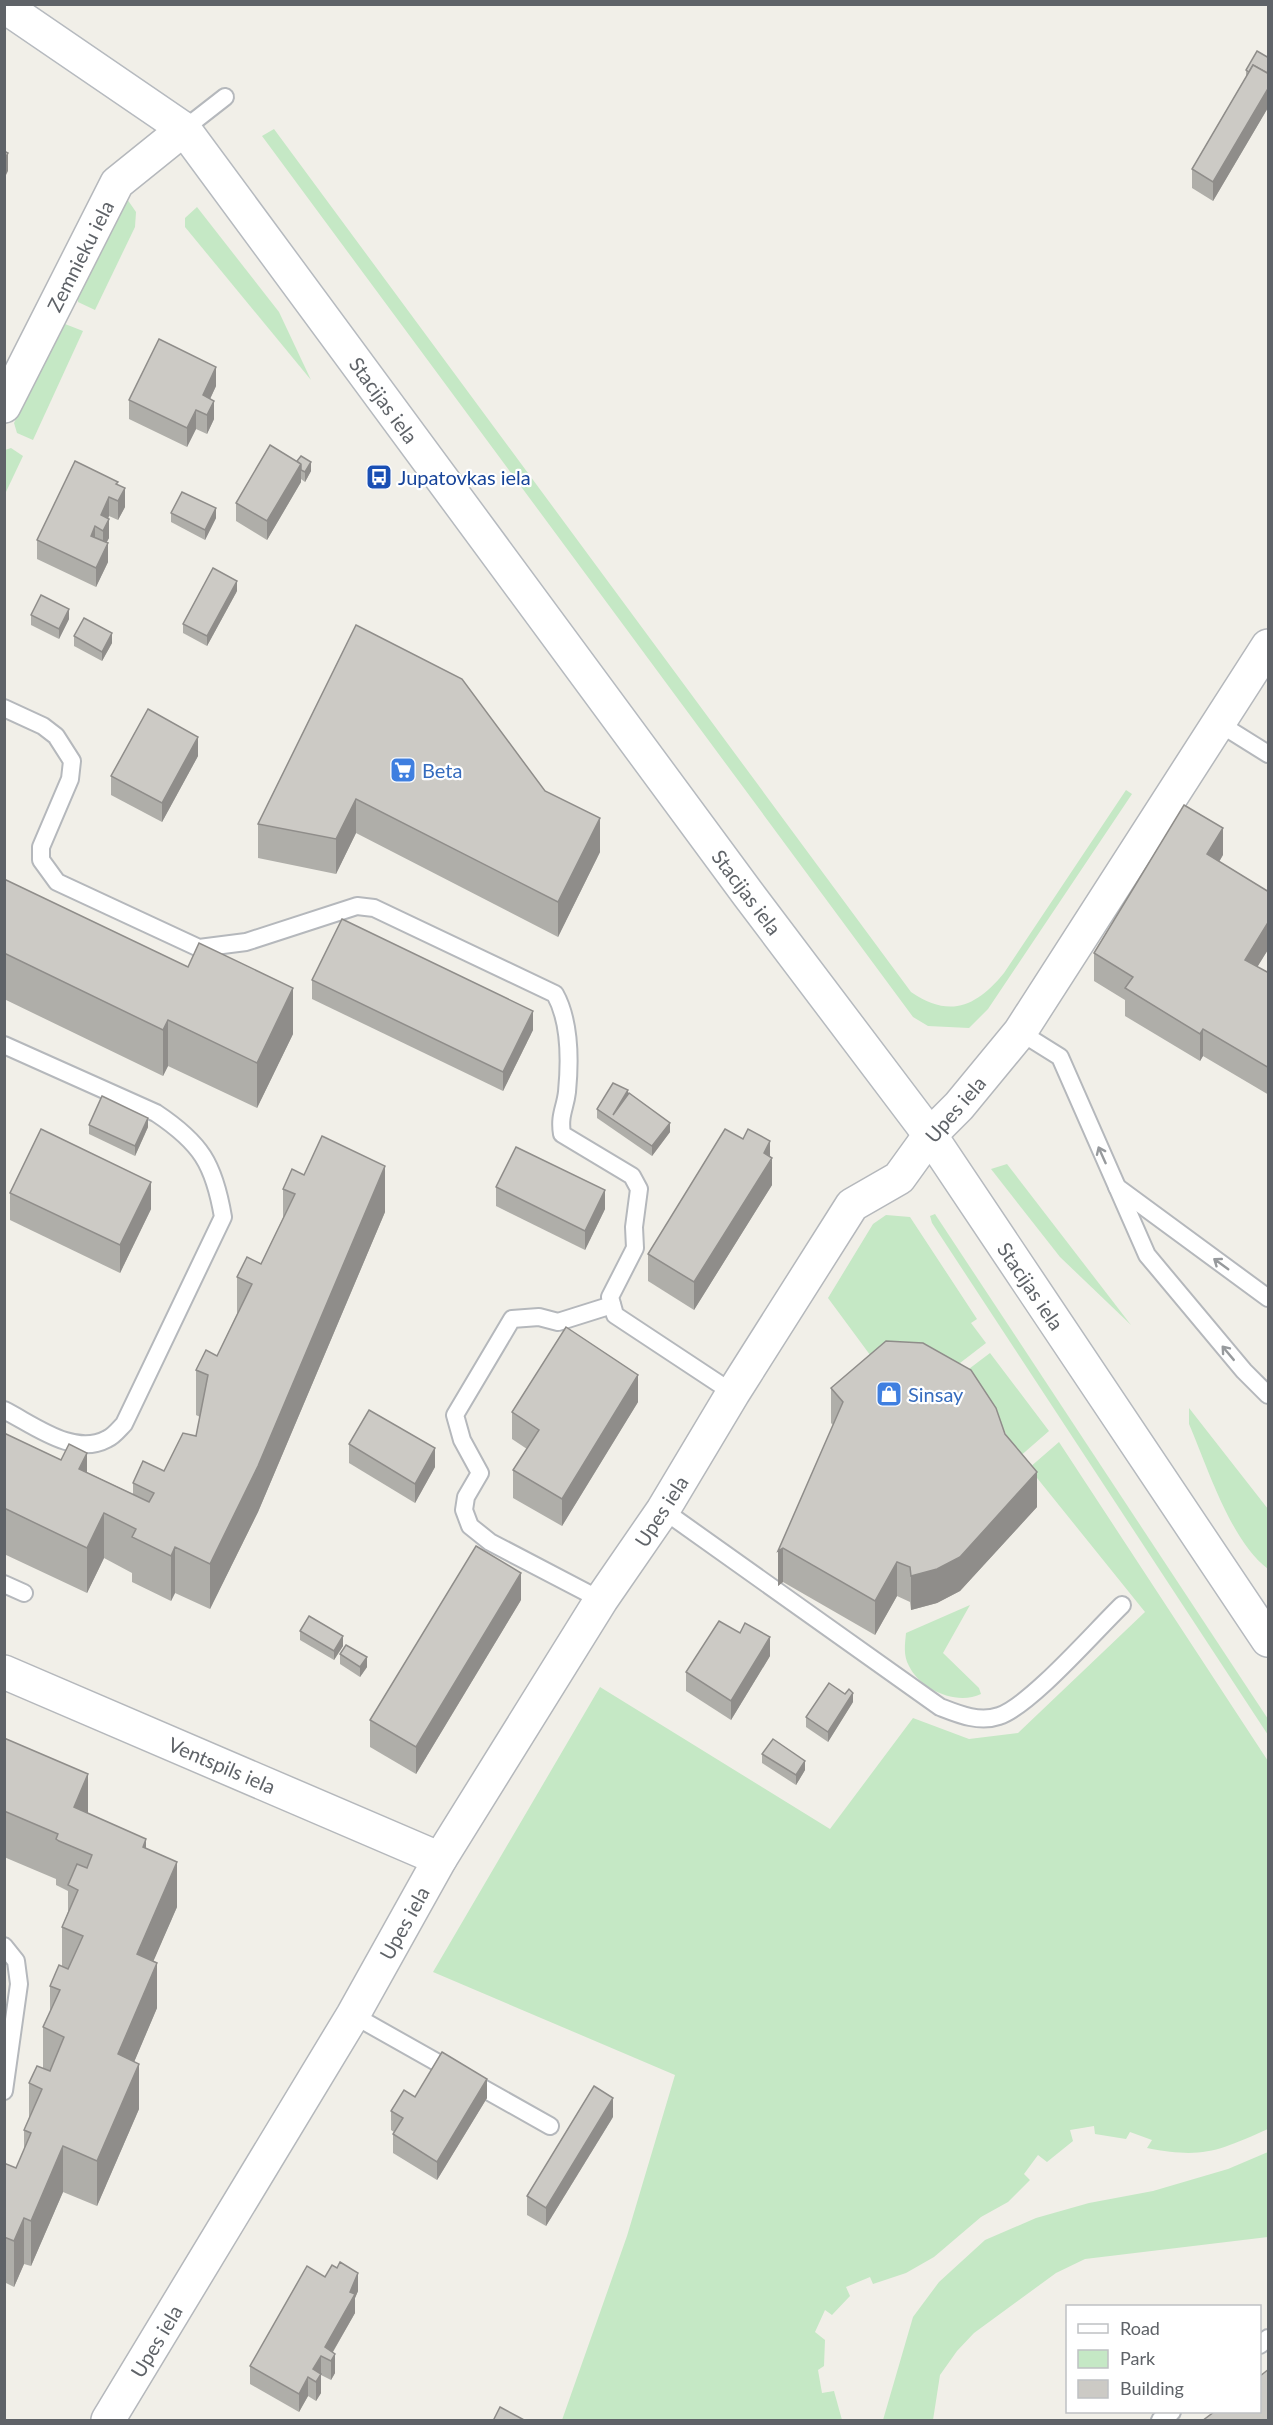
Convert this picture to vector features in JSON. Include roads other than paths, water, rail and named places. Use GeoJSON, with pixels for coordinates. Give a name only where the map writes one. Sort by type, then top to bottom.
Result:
{"type":"FeatureCollection","features":[{"type":"Feature","properties":{"kind":"street"},"geometry":{"type":"LineString","coordinates":[[4,6],[184,129]]}},
{"type":"Feature","properties":{"kind":"street","name":"Stacijas iela"},"geometry":{"type":"LineString","coordinates":[[184,129],[748,894],[930,1135],[1268,1639]]}},
{"type":"Feature","properties":{"kind":"street","name":"Zemnieku iela"},"geometry":{"type":"LineString","coordinates":[[4,406],[117,183],[184,129]]}},
{"type":"Feature","properties":{"kind":"street","name":"Upes iela"},"geometry":{"type":"LineString","coordinates":[[108,2421],[353,2015],[440,1859],[601,1600],[663,1510],[733,1393],[852,1205],[899,1178],[930,1135],[959,1106],[1020,1032],[1268,646]]}},
{"type":"Feature","properties":{"kind":"street","name":"Ventspils iela"},"geometry":{"type":"LineString","coordinates":[[4,1672],[440,1859]]}},
{"type":"Feature","properties":{"kind":"lane"},"geometry":{"type":"LineString","coordinates":[[184,129],[225,97]]}},
{"type":"Feature","properties":{"kind":"lane"},"geometry":{"type":"LineString","coordinates":[[4,708],[43,726],[56,736],[72,761],[70,779],[41,847],[41,860],[57,882],[199,948],[246,942],[357,906],[374,908],[555,994],[563,1009],[568,1072],[566,1096],[560,1117],[562,1134],[632,1176],[639,1189],[634,1227],[635,1248],[610,1297],[615,1315],[733,1393]]}},
{"type":"Feature","properties":{"kind":"lane"},"geometry":{"type":"LineString","coordinates":[[1220,724],[1269,754]]}},
{"type":"Feature","properties":{"kind":"lane"},"geometry":{"type":"LineString","coordinates":[[1020,1032],[1060,1057],[1147,1255],[1244,1371],[1269,1395]]}},
{"type":"Feature","properties":{"kind":"lane"},"geometry":{"type":"LineString","coordinates":[[4,1045],[156,1113],[178,1127],[207,1158],[218,1189],[223,1217],[124,1424],[108,1439],[89,1445],[74,1445],[4,1410]]}},
{"type":"Feature","properties":{"kind":"lane"},"geometry":{"type":"LineString","coordinates":[[1116,1186],[1269,1298]]}},
{"type":"Feature","properties":{"kind":"lane"},"geometry":{"type":"LineString","coordinates":[[601,1600],[490,1542],[470,1526],[464,1510],[466,1497],[480,1473],[462,1440],[455,1414],[512,1320],[539,1317],[558,1322],[612,1305]]}},
{"type":"Feature","properties":{"kind":"lane"},"geometry":{"type":"LineString","coordinates":[[663,1510],[940,1707],[969,1718],[998,1717],[1021,1705],[1122,1605]]}},
{"type":"Feature","properties":{"kind":"lane"},"geometry":{"type":"LineString","coordinates":[[4,1584],[24,1593]]}},
{"type":"Feature","properties":{"kind":"lane"},"geometry":{"type":"LineString","coordinates":[[4,1946],[15,1961],[19,1984],[4,2091]]}},
{"type":"Feature","properties":{"kind":"lane"},"geometry":{"type":"LineString","coordinates":[[353,2015],[550,2126]]}},
{"type":"Feature","properties":{"kind":"place","name":"Jupatovkas iela"},"geometry":{"type":"Point","coordinates":[379,477]}},
{"type":"Feature","properties":{"kind":"place","name":"Beta"},"geometry":{"type":"Point","coordinates":[403,770]}},
{"type":"Feature","properties":{"kind":"place","name":"Sinsay"},"geometry":{"type":"Point","coordinates":[889,1394]}}]}
